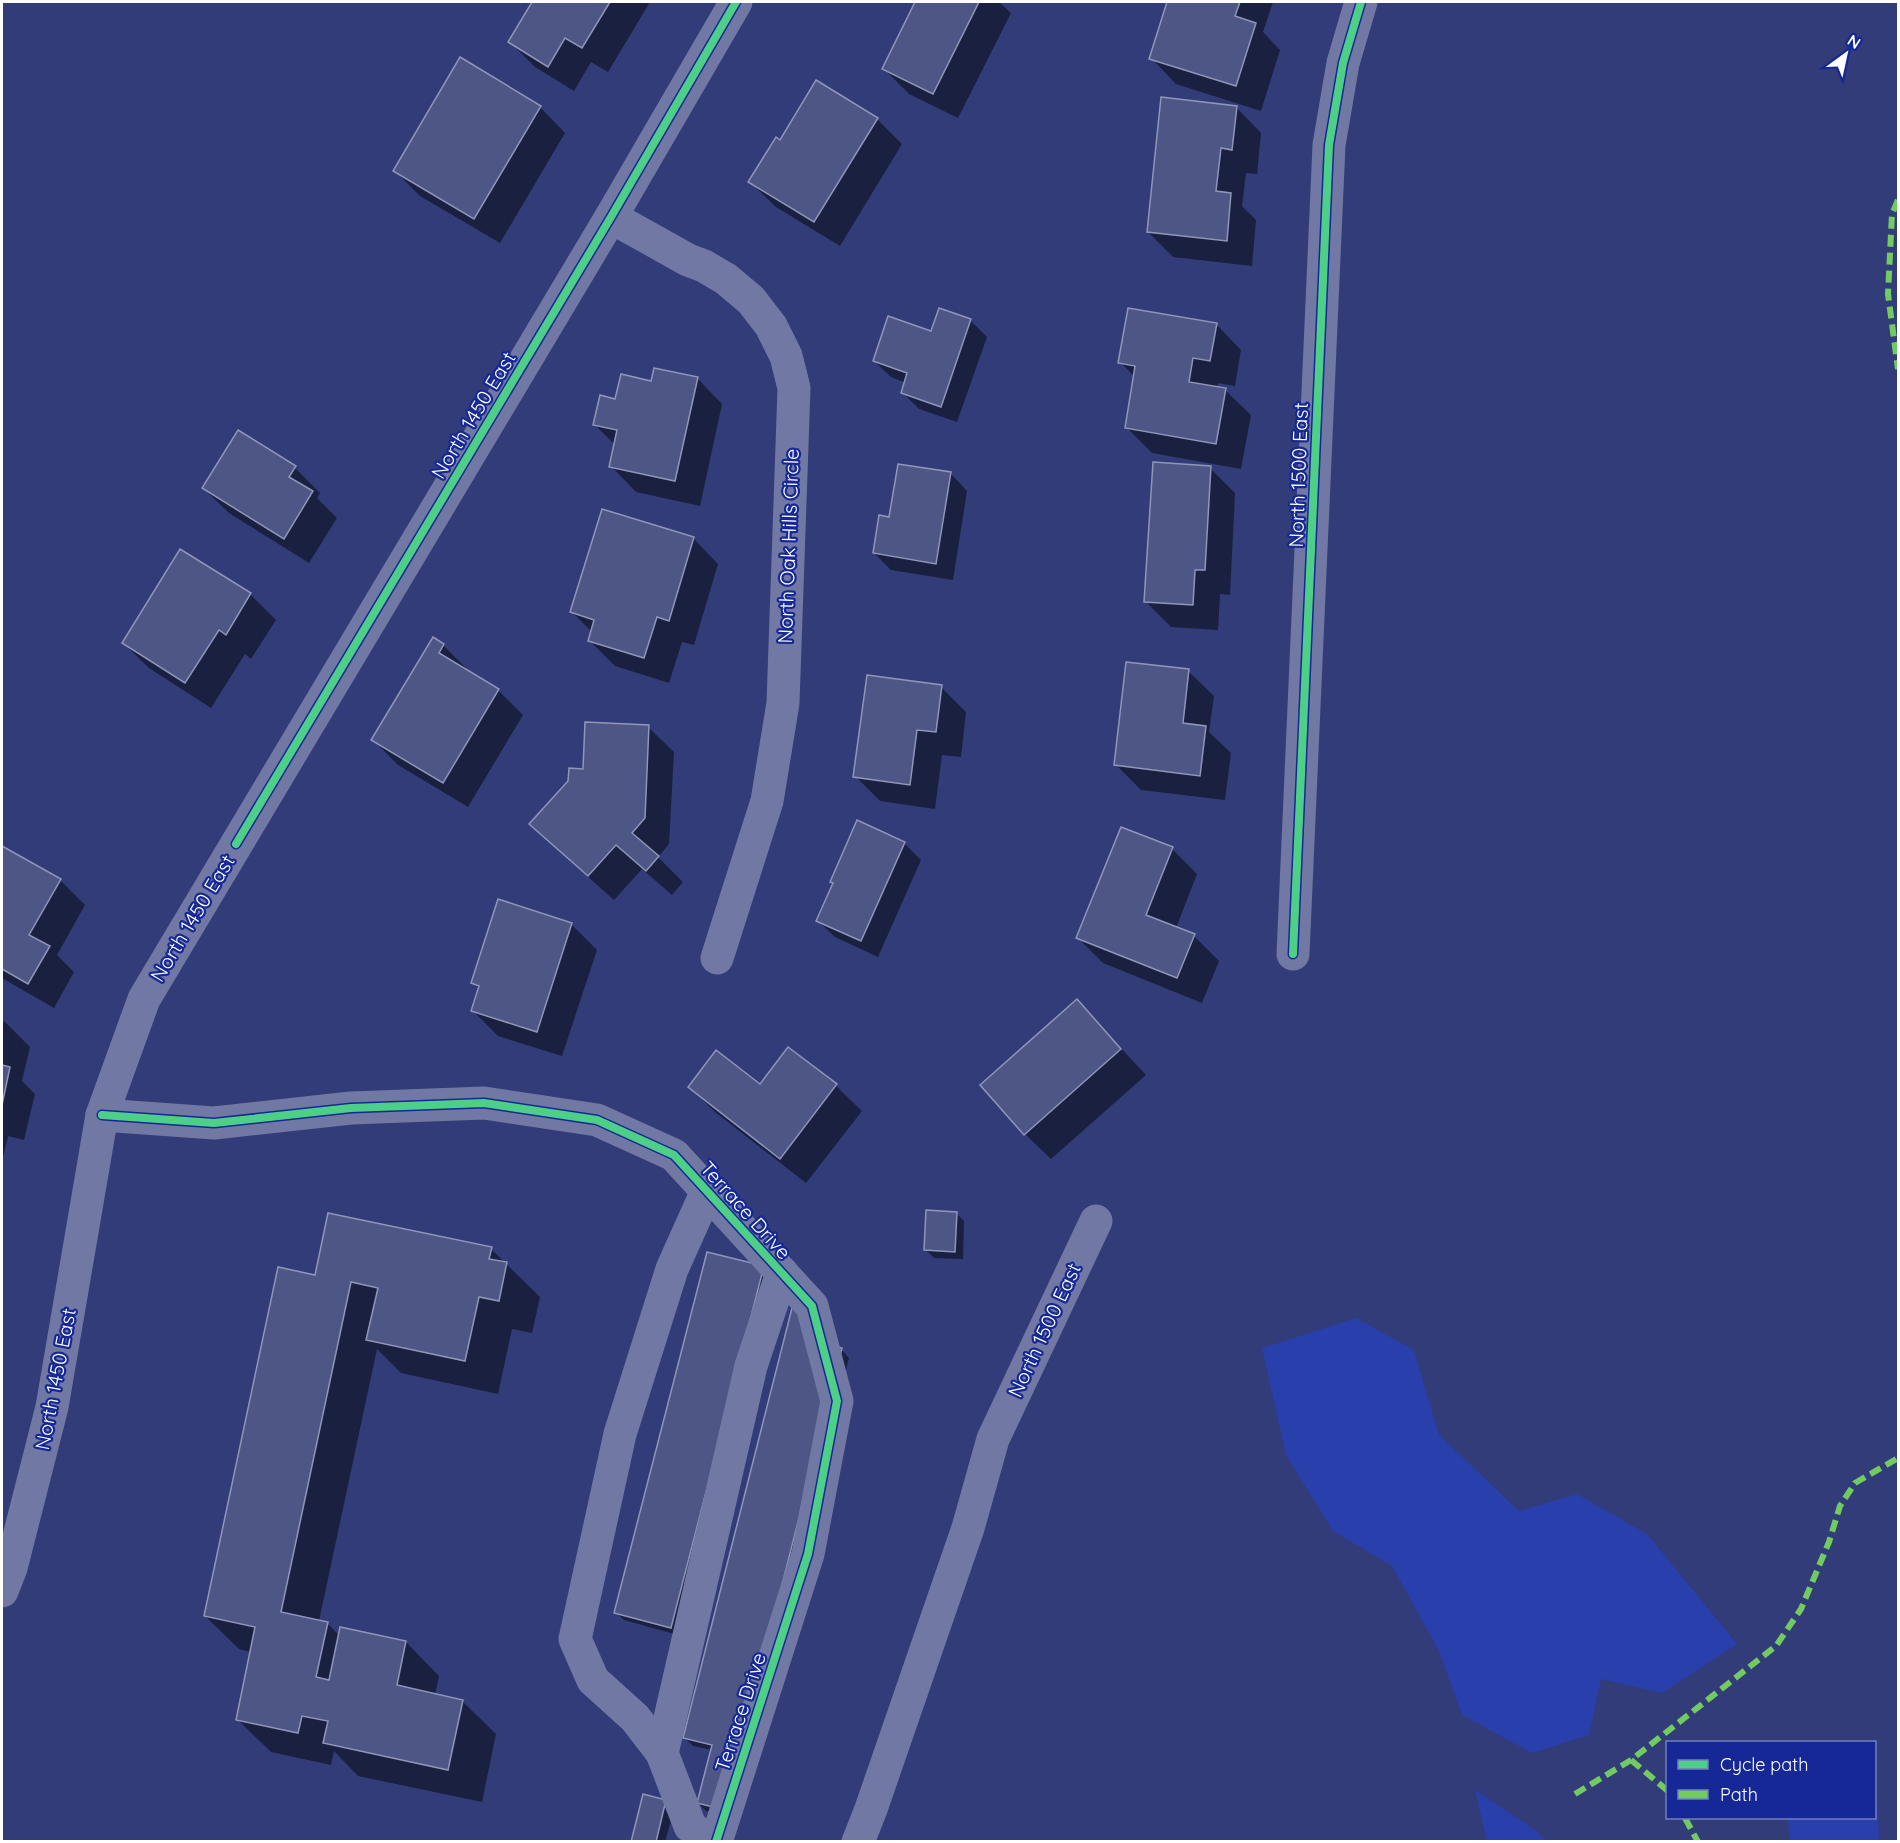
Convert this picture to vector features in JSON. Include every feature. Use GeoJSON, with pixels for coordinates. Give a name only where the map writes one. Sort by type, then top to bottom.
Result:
{"type":"FeatureCollection","features":[{"type":"Feature","properties":{"kind":"street","name":"North 1450 East"},"geometry":{"type":"LineString","coordinates":[[2,1591],[11,1568],[52,1407],[102,1115],[144,999],[736,2]]}},
{"type":"Feature","properties":{"kind":"street","name":"North 1500 East"},"geometry":{"type":"LineString","coordinates":[[1293,954],[1329,145],[1343,63],[1361,2]]}},
{"type":"Feature","properties":{"kind":"street","name":"North Oak Hills Circle"},"geometry":{"type":"LineString","coordinates":[[610,217],[688,260],[704,266],[726,279],[751,300],[771,326],[786,356],[794,388],[783,703],[767,801],[717,958]]}},
{"type":"Feature","properties":{"kind":"street","name":"Terrace Drive"},"geometry":{"type":"LineString","coordinates":[[102,1115],[214,1123],[351,1108],[484,1103],[597,1120],[674,1155],[812,1306],[837,1401],[808,1554],[716,1842]]}},
{"type":"Feature","properties":{"kind":"street"},"geometry":{"type":"LineString","coordinates":[[707,1191],[672,1269],[620,1434],[575,1639],[593,1680],[635,1718],[662,1753],[690,1826],[709,1842]]}},
{"type":"Feature","properties":{"kind":"street","name":"North 1500 East"},"geometry":{"type":"LineString","coordinates":[[858,1842],[968,1528],[993,1439],[1096,1221]]}},
{"type":"Feature","properties":{"kind":"street"},"geometry":{"type":"LineString","coordinates":[[662,1753],[751,1366],[782,1273]]}},
{"type":"Feature","properties":{"kind":"shaded area"},"geometry":{"type":"Polygon","coordinates":[[[1356,1318],[1414,1350],[1439,1435],[1519,1511],[1577,1494],[1647,1534],[1737,1644],[1662,1693],[1601,1679],[1589,1735],[1532,1753],[1462,1715],[1439,1651],[1392,1566],[1333,1531],[1286,1455],[1262,1348],[1356,1318]]]}},
{"type":"Feature","properties":{"kind":"shaded area"},"geometry":{"type":"Polygon","coordinates":[[[1475,1790],[1539,1833],[1545,1841],[1487,1841],[1475,1790]]]}},
{"type":"Feature","properties":{"kind":"shaded area"},"geometry":{"type":"Polygon","coordinates":[[[1876,1804],[1878,1805],[1879,1841],[1790,1841],[1788,1819],[1876,1819],[1876,1804]]]}},
{"type":"Feature","properties":{"kind":"building"},"geometry":{"type":"Polygon","coordinates":[[[532,2],[610,2],[582,48],[565,38],[548,67],[508,42],[532,2]]]}},
{"type":"Feature","properties":{"kind":"building"},"geometry":{"type":"Polygon","coordinates":[[[915,2],[979,2],[933,94],[882,69],[915,2]]]}},
{"type":"Feature","properties":{"kind":"building"},"geometry":{"type":"Polygon","coordinates":[[[1167,2],[1240,2],[1235,16],[1256,23],[1236,86],[1149,59],[1167,2]]]}},
{"type":"Feature","properties":{"kind":"building"},"geometry":{"type":"Polygon","coordinates":[[[460,57],[541,106],[474,219],[393,171],[460,57]]]}},
{"type":"Feature","properties":{"kind":"building"},"geometry":{"type":"Polygon","coordinates":[[[816,80],[878,118],[814,222],[748,182],[776,137],[780,140],[816,80]]]}},
{"type":"Feature","properties":{"kind":"building"},"geometry":{"type":"Polygon","coordinates":[[[1161,97],[1237,106],[1232,150],[1221,148],[1216,191],[1231,193],[1227,241],[1147,232],[1161,97]]]}},
{"type":"Feature","properties":{"kind":"building"},"geometry":{"type":"Polygon","coordinates":[[[939,308],[971,319],[941,407],[901,393],[907,373],[873,361],[888,316],[931,331],[939,308]]]}},
{"type":"Feature","properties":{"kind":"building"},"geometry":{"type":"Polygon","coordinates":[[[1128,308],[1217,323],[1210,361],[1193,358],[1189,382],[1226,388],[1216,444],[1125,428],[1135,366],[1118,363],[1128,308]]]}},
{"type":"Feature","properties":{"kind":"building"},"geometry":{"type":"Polygon","coordinates":[[[654,368],[698,377],[675,481],[609,467],[617,430],[593,425],[600,395],[615,399],[621,374],[651,381],[654,368]]]}},
{"type":"Feature","properties":{"kind":"building"},"geometry":{"type":"Polygon","coordinates":[[[238,430],[296,466],[289,477],[313,491],[284,539],[202,488],[238,430]]]}},
{"type":"Feature","properties":{"kind":"building"},"geometry":{"type":"Polygon","coordinates":[[[1153,462],[1211,466],[1205,570],[1195,570],[1193,605],[1144,602],[1153,462]]]}},
{"type":"Feature","properties":{"kind":"building"},"geometry":{"type":"Polygon","coordinates":[[[898,464],[951,472],[936,564],[873,553],[879,515],[889,517],[898,464]]]}},
{"type":"Feature","properties":{"kind":"building"},"geometry":{"type":"Polygon","coordinates":[[[602,509],[694,537],[669,621],[657,617],[644,658],[588,641],[594,620],[570,612],[602,509]]]}},
{"type":"Feature","properties":{"kind":"building"},"geometry":{"type":"Polygon","coordinates":[[[180,549],[251,593],[226,635],[219,630],[185,683],[122,643],[180,549]]]}},
{"type":"Feature","properties":{"kind":"building"},"geometry":{"type":"Polygon","coordinates":[[[433,637],[444,644],[439,653],[499,689],[443,783],[371,740],[433,637]]]}},
{"type":"Feature","properties":{"kind":"building"},"geometry":{"type":"Polygon","coordinates":[[[1126,662],[1189,669],[1183,723],[1206,726],[1200,776],[1114,765],[1126,662]]]}},
{"type":"Feature","properties":{"kind":"building"},"geometry":{"type":"Polygon","coordinates":[[[867,675],[942,685],[936,732],[917,730],[910,785],[853,777],[867,675]]]}},
{"type":"Feature","properties":{"kind":"building"},"geometry":{"type":"Polygon","coordinates":[[[585,722],[649,725],[645,818],[632,833],[659,856],[646,871],[616,845],[588,876],[529,824],[568,781],[569,768],[583,769],[585,722]]]}},
{"type":"Feature","properties":{"kind":"building"},"geometry":{"type":"Polygon","coordinates":[[[857,820],[905,842],[861,941],[816,921],[857,820]]]}},
{"type":"Feature","properties":{"kind":"building"},"geometry":{"type":"Polygon","coordinates":[[[1121,827],[1173,847],[1146,915],[1195,934],[1177,978],[1076,938],[1121,827]]]}},
{"type":"Feature","properties":{"kind":"building"},"geometry":{"type":"Polygon","coordinates":[[[2,846],[61,879],[29,935],[50,946],[28,984],[2,969],[2,846]]]}},
{"type":"Feature","properties":{"kind":"building"},"geometry":{"type":"Polygon","coordinates":[[[498,899],[572,923],[537,1032],[471,1011],[479,986],[471,983],[498,899]]]}},
{"type":"Feature","properties":{"kind":"building"},"geometry":{"type":"Polygon","coordinates":[[[1077,999],[1121,1049],[1024,1135],[980,1085],[1077,999]]]}},
{"type":"Feature","properties":{"kind":"building"},"geometry":{"type":"Polygon","coordinates":[[[788,1047],[837,1084],[780,1159],[688,1087],[716,1050],[760,1084],[788,1047]]]}},
{"type":"Feature","properties":{"kind":"building"},"geometry":{"type":"Polygon","coordinates":[[[2,1065],[10,1067],[2,1105],[2,1065]]]}},
{"type":"Feature","properties":{"kind":"building"},"geometry":{"type":"Polygon","coordinates":[[[926,1210],[957,1212],[955,1252],[924,1250],[926,1210]]]}},
{"type":"Feature","properties":{"kind":"building"},"geometry":{"type":"Polygon","coordinates":[[[328,1213],[492,1247],[489,1259],[507,1262],[499,1301],[479,1297],[465,1361],[366,1340],[378,1288],[351,1282],[281,1612],[328,1622],[316,1677],[329,1680],[340,1627],[406,1641],[397,1685],[463,1700],[448,1770],[323,1743],[328,1721],[302,1716],[298,1733],[236,1720],[255,1627],[204,1616],[278,1267],[315,1275],[328,1213]]]}},
{"type":"Feature","properties":{"kind":"building"},"geometry":{"type":"Polygon","coordinates":[[[707,1252],[764,1266],[671,1628],[614,1613],[707,1252]]]}},
{"type":"Feature","properties":{"kind":"building"},"geometry":{"type":"Polygon","coordinates":[[[793,1304],[814,1341],[842,1348],[725,1810],[697,1803],[712,1745],[683,1738],[793,1304]]]}},
{"type":"Feature","properties":{"kind":"building"},"geometry":{"type":"Polygon","coordinates":[[[643,1794],[666,1800],[656,1842],[631,1842],[643,1794]]]}},
{"type":"Feature","properties":{"kind":"marked path"},"geometry":{"type":"LineString","coordinates":[[1898,200],[1892,214],[1888,294],[1898,369]]}},
{"type":"Feature","properties":{"kind":"marked path"},"geometry":{"type":"LineString","coordinates":[[1575,1794],[1631,1760],[1776,1646],[1801,1609],[1829,1542],[1840,1506],[1855,1483],[1898,1458]]}},
{"type":"Feature","properties":{"kind":"marked path"},"geometry":{"type":"LineString","coordinates":[[1631,1760],[1666,1789]]}},
{"type":"Feature","properties":{"kind":"marked path"},"geometry":{"type":"LineString","coordinates":[[1686,1819],[1698,1842]]}},
{"type":"Feature","properties":{"kind":"cycle path"},"geometry":{"type":"LineString","coordinates":[[236,844],[611,217],[736,2]]}},
{"type":"Feature","properties":{"kind":"cycle path"},"geometry":{"type":"LineString","coordinates":[[1293,954],[1329,145],[1343,63],[1361,2]]}},
{"type":"Feature","properties":{"kind":"cycle path"},"geometry":{"type":"LineString","coordinates":[[102,1115],[214,1123],[351,1108],[484,1103],[597,1120],[674,1155],[812,1306],[837,1401],[808,1554],[716,1842]]}}]}
